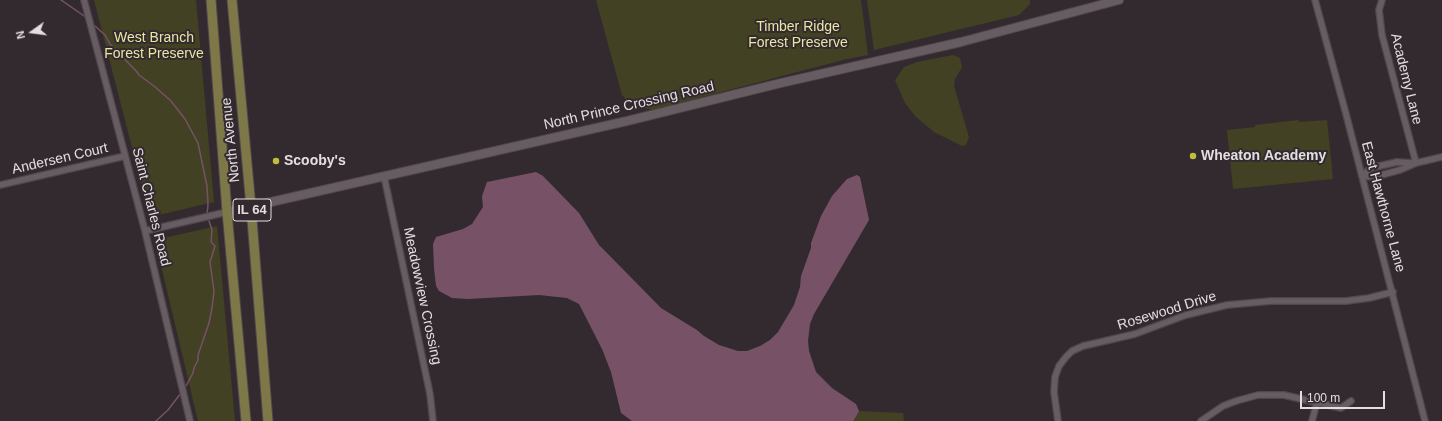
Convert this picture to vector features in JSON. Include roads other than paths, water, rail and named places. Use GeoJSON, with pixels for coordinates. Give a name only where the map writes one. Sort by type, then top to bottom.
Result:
{"type":"FeatureCollection","features":[{"type":"Feature","properties":{"kind":"main road","name":"North Avenue"},"geometry":{"type":"LineString","coordinates":[[211,0],[227,212],[246,421]]}},
{"type":"Feature","properties":{"kind":"main road","name":"North Avenue"},"geometry":{"type":"LineString","coordinates":[[232,0],[251,207],[268,421]]}},
{"type":"Feature","properties":{"kind":"street","name":"Saint Charles Road"},"geometry":{"type":"LineString","coordinates":[[84,0],[145,231],[190,421]]}},
{"type":"Feature","properties":{"kind":"street","name":"North Prince Crossing Road"},"geometry":{"type":"LineString","coordinates":[[145,231],[961,42],[1119,0]]}},
{"type":"Feature","properties":{"kind":"street","name":"East Hawthorne Lane"},"geometry":{"type":"LineString","coordinates":[[1315,0],[1425,421]]}},
{"type":"Feature","properties":{"kind":"street","name":"Academy Lane"},"geometry":{"type":"LineString","coordinates":[[1382,0],[1379,10],[1382,35],[1416,163]]}},
{"type":"Feature","properties":{"kind":"street","name":"Andersen Court"},"geometry":{"type":"LineString","coordinates":[[0,185],[126,156]]}},
{"type":"Feature","properties":{"kind":"street"},"geometry":{"type":"LineString","coordinates":[[1362,176],[1374,177],[1400,170],[1416,163],[1442,157]]}},
{"type":"Feature","properties":{"kind":"street"},"geometry":{"type":"LineString","coordinates":[[1362,176],[1371,168],[1397,162],[1416,163]]}},
{"type":"Feature","properties":{"kind":"street","name":"Meadowview Crossing"},"geometry":{"type":"LineString","coordinates":[[384,176],[430,394],[434,421]]}},
{"type":"Feature","properties":{"kind":"street","name":"Rosewood Drive"},"geometry":{"type":"LineString","coordinates":[[1058,421],[1054,392],[1055,377],[1059,366],[1066,357],[1072,351],[1083,346],[1135,334],[1186,315],[1213,308],[1242,303],[1271,301],[1346,301],[1369,298],[1392,292]]}},
{"type":"Feature","properties":{"kind":"street"},"geometry":{"type":"LineString","coordinates":[[1201,421],[1223,406],[1236,400],[1258,395],[1284,395],[1341,408],[1351,401]]}},
{"type":"Feature","properties":{"kind":"street"},"geometry":{"type":"LineString","coordinates":[[1312,421],[1317,402]]}},
{"type":"Feature","properties":{"kind":"waterway"},"geometry":{"type":"LineString","coordinates":[[61,0],[87,18]]}},
{"type":"Feature","properties":{"kind":"waterway"},"geometry":{"type":"LineString","coordinates":[[95,26],[105,35],[110,44],[139,75],[171,101],[185,119],[198,143],[207,186],[207,214]]}},
{"type":"Feature","properties":{"kind":"waterway"},"geometry":{"type":"LineString","coordinates":[[186,386],[198,360],[198,355],[209,323],[212,308],[214,291],[210,262],[215,246],[211,242],[212,230],[209,221]]}},
{"type":"Feature","properties":{"kind":"waterway"},"geometry":{"type":"LineString","coordinates":[[156,421],[168,410],[181,393]]}},
{"type":"Feature","properties":{"kind":"place","name":"Wheaton Academy"},"geometry":{"type":"Point","coordinates":[1193,156]}},
{"type":"Feature","properties":{"kind":"place","name":"Scooby's"},"geometry":{"type":"Point","coordinates":[276,161]}},
{"type":"Feature","properties":{"kind":"park label","name":"Timber Ridge Forest Preserve"},"geometry":{"type":"Point","coordinates":[798,36]}},
{"type":"Feature","properties":{"kind":"park label","name":"West Branch Forest Preserve"},"geometry":{"type":"Point","coordinates":[154,46]}}]}
